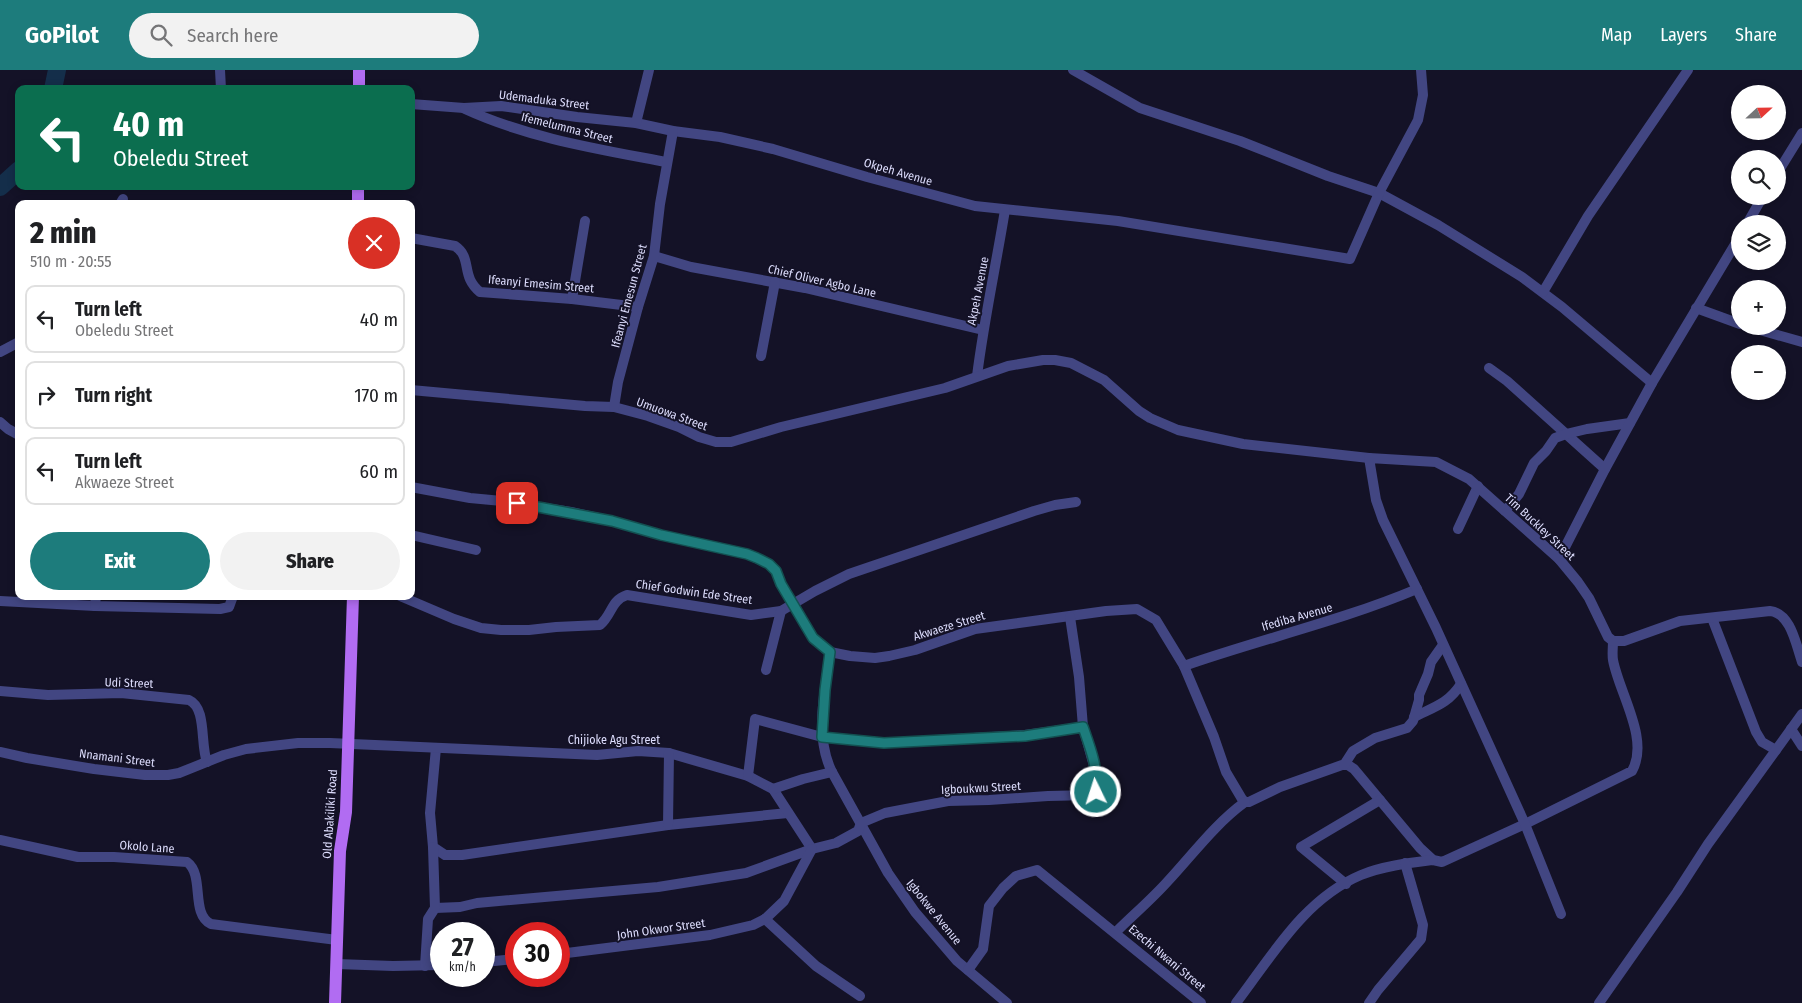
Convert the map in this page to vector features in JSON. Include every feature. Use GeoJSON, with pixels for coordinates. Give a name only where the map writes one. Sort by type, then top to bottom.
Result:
{"type":"FeatureCollection","features":[{"type":"Feature","properties":{"kind":"main road"},"geometry":{"type":"LineString","coordinates":[[359,70],[359,85]]}},
{"type":"Feature","properties":{"kind":"main road","name":"Old Abakiliki Road"},"geometry":{"type":"LineString","coordinates":[[335,1003],[341,885],[340,851],[346,812],[352,600]]}},
{"type":"Feature","properties":{"kind":"street"},"geometry":{"type":"LineString","coordinates":[[220,70],[221,85]]}},
{"type":"Feature","properties":{"kind":"street"},"geometry":{"type":"LineString","coordinates":[[636,123],[648,70]]}},
{"type":"Feature","properties":{"kind":"street"},"geometry":{"type":"LineString","coordinates":[[1073,70],[1140,108],[1240,141],[1328,176],[1380,193],[1438,225],[1522,277],[1599,336],[1652,383]]}},
{"type":"Feature","properties":{"kind":"street"},"geometry":{"type":"LineString","coordinates":[[1380,193],[1418,120],[1423,95],[1421,70]]}},
{"type":"Feature","properties":{"kind":"street"},"geometry":{"type":"LineString","coordinates":[[1542,292],[1588,216],[1688,70]]}},
{"type":"Feature","properties":{"kind":"street","name":"Udemaduka Street"},"geometry":{"type":"LineString","coordinates":[[415,104],[464,108],[501,106],[558,115],[636,123],[673,131]]}},
{"type":"Feature","properties":{"kind":"street","name":"Ifemelumma Street"},"geometry":{"type":"LineString","coordinates":[[464,108],[495,122],[557,140],[666,162]]}},
{"type":"Feature","properties":{"kind":"street","name":"Okpeh Avenue"},"geometry":{"type":"LineString","coordinates":[[673,131],[720,137],[773,149],[946,199],[1005,210],[1118,221],[1350,259],[1380,193]]}},
{"type":"Feature","properties":{"kind":"street","name":"Ifeanyi Emesun Street"},"geometry":{"type":"LineString","coordinates":[[614,407],[618,382],[654,256],[666,162],[673,131]]}},
{"type":"Feature","properties":{"kind":"street"},"geometry":{"type":"LineString","coordinates":[[1786,159],[1802,133]]}},
{"type":"Feature","properties":{"kind":"street","name":"Akpeh Avenue"},"geometry":{"type":"LineString","coordinates":[[977,376],[983,330],[1005,210]]}},
{"type":"Feature","properties":{"kind":"street"},"geometry":{"type":"LineString","coordinates":[[572,299],[585,221]]}},
{"type":"Feature","properties":{"kind":"street","name":"Ifeanyi Emesim Street"},"geometry":{"type":"LineString","coordinates":[[415,239],[455,246],[460,249],[464,254],[470,282],[480,292],[572,299],[638,307]]}},
{"type":"Feature","properties":{"kind":"street"},"geometry":{"type":"LineString","coordinates":[[1559,559],[1652,383],[1731,251]]}},
{"type":"Feature","properties":{"kind":"street","name":"Chief Oliver Agbo Lane"},"geometry":{"type":"LineString","coordinates":[[654,256],[691,267],[775,282],[983,330]]}},
{"type":"Feature","properties":{"kind":"street"},"geometry":{"type":"LineString","coordinates":[[761,356],[775,282]]}},
{"type":"Feature","properties":{"kind":"street"},"geometry":{"type":"LineString","coordinates":[[1696,308],[1731,321]]}},
{"type":"Feature","properties":{"kind":"street"},"geometry":{"type":"LineString","coordinates":[[1778,335],[1802,342]]}},
{"type":"Feature","properties":{"kind":"street"},"geometry":{"type":"LineString","coordinates":[[0,352],[15,344]]}},
{"type":"Feature","properties":{"kind":"street","name":"Umuowa Street"},"geometry":{"type":"LineString","coordinates":[[415,390],[614,407],[679,427],[698,437],[716,442],[731,442],[789,425],[945,388],[1008,366],[1043,360],[1061,360],[1104,380],[1139,411],[1178,430],[1243,444],[1368,458]]}},
{"type":"Feature","properties":{"kind":"street"},"geometry":{"type":"LineString","coordinates":[[1488,368],[1507,381],[1605,469]]}},
{"type":"Feature","properties":{"kind":"street"},"geometry":{"type":"LineString","coordinates":[[0,422],[15,432]]}},
{"type":"Feature","properties":{"kind":"street"},"geometry":{"type":"LineString","coordinates":[[1505,511],[1519,494],[1534,463],[1555,438],[1587,428],[1630,423]]}},
{"type":"Feature","properties":{"kind":"street"},"geometry":{"type":"LineString","coordinates":[[1368,458],[1375,493],[1384,520],[1526,824],[1561,914]]}},
{"type":"Feature","properties":{"kind":"street","name":"Tim Buckley Street"},"geometry":{"type":"LineString","coordinates":[[1368,458],[1436,462],[1457,472],[1478,486],[1559,559],[1578,582],[1593,606],[1608,637],[1613,641]]}},
{"type":"Feature","properties":{"kind":"street"},"geometry":{"type":"LineString","coordinates":[[1458,529],[1478,486]]}},
{"type":"Feature","properties":{"kind":"street"},"geometry":{"type":"LineString","coordinates":[[415,488],[470,498],[502,500],[571,512],[747,554],[769,564],[776,571],[813,638],[830,652]]}},
{"type":"Feature","properties":{"kind":"street","name":"Chief Godwin Ede Street"},"geometry":{"type":"LineString","coordinates":[[409,600],[481,628],[501,630],[600,625],[605,622],[618,598],[627,595],[752,615],[781,611],[832,581],[870,566],[1034,511],[1076,502]]}},
{"type":"Feature","properties":{"kind":"street"},"geometry":{"type":"LineString","coordinates":[[415,536],[476,550]]}},
{"type":"Feature","properties":{"kind":"street","name":"Ifediba Avenue"},"geometry":{"type":"LineString","coordinates":[[1184,666],[1256,642],[1348,616],[1417,590]]}},
{"type":"Feature","properties":{"kind":"street"},"geometry":{"type":"LineString","coordinates":[[0,601],[96,601],[220,609],[230,607],[232,600]]}},
{"type":"Feature","properties":{"kind":"street","name":"Akwaeze Street"},"geometry":{"type":"LineString","coordinates":[[830,652],[876,658],[915,650],[975,629],[1106,611],[1137,609],[1156,620],[1184,666]]}},
{"type":"Feature","properties":{"kind":"street"},"geometry":{"type":"LineString","coordinates":[[766,670],[781,611]]}},
{"type":"Feature","properties":{"kind":"street"},"geometry":{"type":"LineString","coordinates":[[1236,1003],[1309,909],[1330,893],[1361,875],[1405,863],[1433,860],[1442,862],[1448,860],[1620,779],[1632,771],[1636,763],[1638,750],[1634,728],[1613,660],[1613,641],[1624,641],[1680,621],[1764,611],[1779,612],[1787,622],[1802,662]]}},
{"type":"Feature","properties":{"kind":"street"},"geometry":{"type":"LineString","coordinates":[[748,776],[755,719],[822,737],[884,743],[1025,736],[1083,727],[1079,677],[1070,616]]}},
{"type":"Feature","properties":{"kind":"street"},"geometry":{"type":"LineString","coordinates":[[1712,618],[1756,732],[1762,742],[1776,750]]}},
{"type":"Feature","properties":{"kind":"street"},"geometry":{"type":"LineString","coordinates":[[1116,932],[1160,891],[1201,843],[1232,811],[1245,802],[1249,802],[1298,780],[1344,765],[1353,751],[1375,738],[1406,728],[1413,721],[1419,695],[1431,662],[1443,645]]}},
{"type":"Feature","properties":{"kind":"street","name":"Igbokwe Avenue"},"geometry":{"type":"LineString","coordinates":[[830,652],[822,737],[826,760],[846,800],[861,823],[888,873],[915,912],[958,961],[1007,1003]]}},
{"type":"Feature","properties":{"kind":"street"},"geometry":{"type":"LineString","coordinates":[[1184,666],[1214,737],[1226,772],[1245,802]]}},
{"type":"Feature","properties":{"kind":"street"},"geometry":{"type":"LineString","coordinates":[[1414,718],[1443,704],[1454,695],[1461,684]]}},
{"type":"Feature","properties":{"kind":"street","name":"Udi Street"},"geometry":{"type":"LineString","coordinates":[[0,691],[48,695],[121,693],[189,700],[196,705],[201,713],[203,742],[207,762]]}},
{"type":"Feature","properties":{"kind":"street"},"geometry":{"type":"LineString","coordinates":[[1599,1003],[1677,892],[1708,844],[1802,714]]}},
{"type":"Feature","properties":{"kind":"street","name":"Igboukwu Street"},"geometry":{"type":"LineString","coordinates":[[435,908],[658,887],[746,873],[812,850],[836,844],[858,831],[861,823],[885,813],[948,800],[1092,795],[1096,792],[1097,784],[1090,748],[1083,727]]}},
{"type":"Feature","properties":{"kind":"street"},"geometry":{"type":"LineString","coordinates":[[1792,729],[1802,746]]}},
{"type":"Feature","properties":{"kind":"street","name":"Nnamani Street"},"geometry":{"type":"LineString","coordinates":[[0,752],[27,758],[145,775],[168,775],[179,773],[237,751],[264,746],[313,743],[347,744]]}},
{"type":"Feature","properties":{"kind":"street","name":"Chijioke Agu Street"},"geometry":{"type":"LineString","coordinates":[[347,744],[596,755],[638,751],[670,753],[748,776],[773,789]]}},
{"type":"Feature","properties":{"kind":"street"},"geometry":{"type":"LineString","coordinates":[[426,966],[428,919],[435,908],[430,813],[436,748]]}},
{"type":"Feature","properties":{"kind":"street"},"geometry":{"type":"LineString","coordinates":[[668,825],[670,753]]}},
{"type":"Feature","properties":{"kind":"street"},"geometry":{"type":"LineString","coordinates":[[1344,765],[1354,769],[1420,848],[1433,860]]}},
{"type":"Feature","properties":{"kind":"street"},"geometry":{"type":"LineString","coordinates":[[812,850],[773,789],[832,772]]}},
{"type":"Feature","properties":{"kind":"street"},"geometry":{"type":"LineString","coordinates":[[1346,884],[1302,847],[1380,800]]}},
{"type":"Feature","properties":{"kind":"street"},"geometry":{"type":"LineString","coordinates":[[433,847],[445,855],[462,855],[668,825],[788,813]]}},
{"type":"Feature","properties":{"kind":"street","name":"Okolo Lane"},"geometry":{"type":"LineString","coordinates":[[0,840],[78,857],[114,857],[187,862],[193,868],[200,907],[207,922],[337,940]]}},
{"type":"Feature","properties":{"kind":"street","name":"John Okwor Street"},"geometry":{"type":"LineString","coordinates":[[570,953],[710,935],[753,925],[765,919],[784,900],[812,850]]}},
{"type":"Feature","properties":{"kind":"street"},"geometry":{"type":"LineString","coordinates":[[1369,1003],[1422,939],[1423,926],[1405,863]]}},
{"type":"Feature","properties":{"kind":"street","name":"Ezechi Nwani Street"},"geometry":{"type":"LineString","coordinates":[[968,970],[983,949],[989,906],[1003,888],[1016,876],[1037,870],[1202,1003]]}},
{"type":"Feature","properties":{"kind":"street"},"geometry":{"type":"LineString","coordinates":[[765,919],[816,966],[860,996]]}},
{"type":"Feature","properties":{"kind":"street"},"geometry":{"type":"LineString","coordinates":[[337,964],[430,966]]}},
{"type":"Feature","properties":{"kind":"waterway"},"geometry":{"type":"LineString","coordinates":[[54,85],[57,70]]}},
{"type":"Feature","properties":{"kind":"waterway"},"geometry":{"type":"LineString","coordinates":[[0,187],[15,174]]}},
{"type":"Feature","properties":{"kind":"route"},"geometry":{"type":"LineString","coordinates":[[517,503],[612,521],[661,535],[747,554],[769,564],[776,571],[781,584],[813,638],[830,652],[822,737],[884,743],[1025,736],[1083,727],[1094,766],[1097,784],[1096,792]]}}]}
